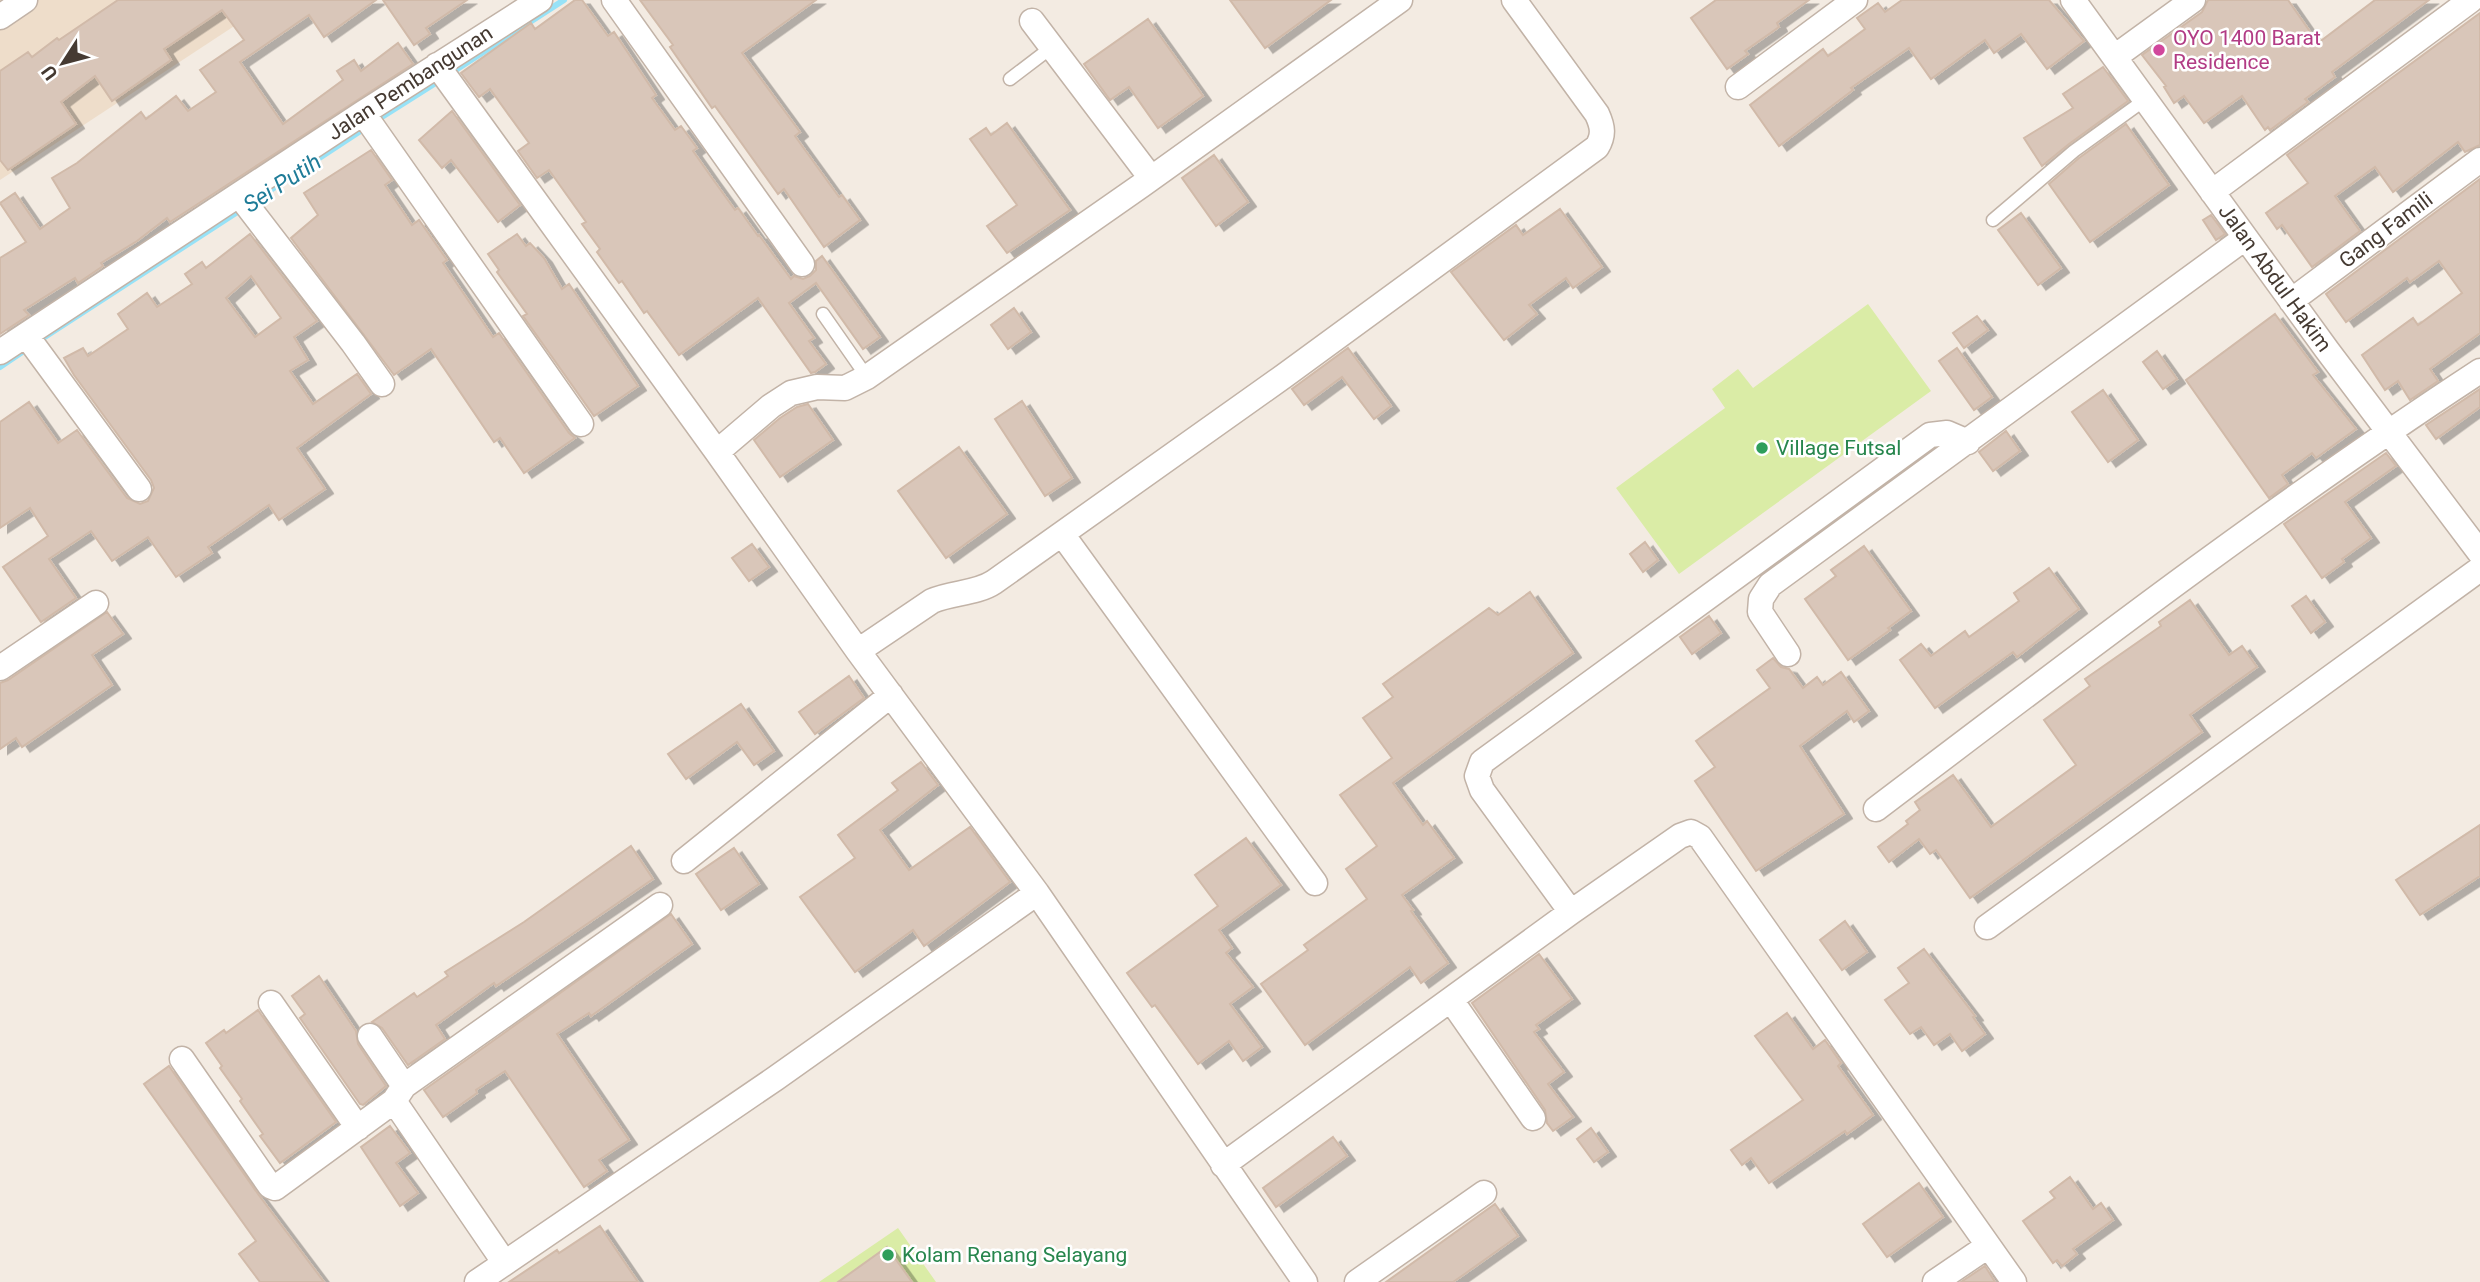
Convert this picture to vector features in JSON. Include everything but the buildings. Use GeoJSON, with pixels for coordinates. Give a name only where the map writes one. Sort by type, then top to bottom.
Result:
{"type":"FeatureCollection","features":[{"type":"Feature","properties":{"kind":"street"},"geometry":{"type":"LineString","coordinates":[[0,17],[25,0]]}},
{"type":"Feature","properties":{"kind":"street","name":"Jalan Pembangunan"},"geometry":{"type":"LineString","coordinates":[[0,352],[30,341],[367,119],[443,74],[540,0]]}},
{"type":"Feature","properties":{"kind":"street"},"geometry":{"type":"LineString","coordinates":[[614,0],[802,264]]}},
{"type":"Feature","properties":{"kind":"street"},"geometry":{"type":"LineString","coordinates":[[717,452],[771,406],[792,393],[817,387],[845,388],[867,377],[1400,0]]}},
{"type":"Feature","properties":{"kind":"street"},"geometry":{"type":"LineString","coordinates":[[858,651],[932,601],[946,595],[987,586],[1284,376],[1597,147],[1603,131],[1597,114],[1514,0]]}},
{"type":"Feature","properties":{"kind":"street"},"geometry":{"type":"LineString","coordinates":[[1738,87],[1855,0]]}},
{"type":"Feature","properties":{"kind":"street","name":"Jalan Abdul Hakim"},"geometry":{"type":"LineString","coordinates":[[2073,0],[2291,301],[2480,554]]}},
{"type":"Feature","properties":{"kind":"street"},"geometry":{"type":"LineString","coordinates":[[2116,56],[2193,0]]}},
{"type":"Feature","properties":{"kind":"street"},"geometry":{"type":"LineString","coordinates":[[2212,192],[2471,0]]}},
{"type":"Feature","properties":{"kind":"street"},"geometry":{"type":"LineString","coordinates":[[1032,21],[1151,178]]}},
{"type":"Feature","properties":{"kind":"street"},"geometry":{"type":"LineString","coordinates":[[443,74],[858,651],[1037,893],[1304,1282]]}},
{"type":"Feature","properties":{"kind":"street"},"geometry":{"type":"LineString","coordinates":[[367,119],[581,424]]}},
{"type":"Feature","properties":{"kind":"street","name":"Gang Famili"},"geometry":{"type":"LineString","coordinates":[[2291,301],[2480,160]]}},
{"type":"Feature","properties":{"kind":"street"},"geometry":{"type":"LineString","coordinates":[[243,201],[382,384]]}},
{"type":"Feature","properties":{"kind":"street"},"geometry":{"type":"LineString","coordinates":[[1788,654],[1760,612],[1761,599],[1770,584],[2245,238]]}},
{"type":"Feature","properties":{"kind":"street"},"geometry":{"type":"LineString","coordinates":[[30,341],[139,488]]}},
{"type":"Feature","properties":{"kind":"street"},"geometry":{"type":"LineString","coordinates":[[1876,809],[2127,619],[2388,431],[2480,371]]}},
{"type":"Feature","properties":{"kind":"street"},"geometry":{"type":"LineString","coordinates":[[1571,912],[1482,790],[1477,776],[1482,762],[1930,435],[1948,433],[1968,442]]}},
{"type":"Feature","properties":{"kind":"street"},"geometry":{"type":"LineString","coordinates":[[1062,534],[1315,883]]}},
{"type":"Feature","properties":{"kind":"street"},"geometry":{"type":"LineString","coordinates":[[1987,927],[2480,569]]}},
{"type":"Feature","properties":{"kind":"street"},"geometry":{"type":"LineString","coordinates":[[0,668],[96,603]]}},
{"type":"Feature","properties":{"kind":"street"},"geometry":{"type":"LineString","coordinates":[[684,861],[891,695]]}},
{"type":"Feature","properties":{"kind":"street"},"geometry":{"type":"LineString","coordinates":[[1223,1165],[1571,912],[1680,836],[1691,832],[1700,837],[2014,1282]]}},
{"type":"Feature","properties":{"kind":"street"},"geometry":{"type":"LineString","coordinates":[[477,1282],[776,1077],[1037,893]]}},
{"type":"Feature","properties":{"kind":"street"},"geometry":{"type":"LineString","coordinates":[[182,1059],[272,1188],[279,1187],[399,1094],[660,905]]}},
{"type":"Feature","properties":{"kind":"street"},"geometry":{"type":"LineString","coordinates":[[1451,1000],[1533,1118]]}},
{"type":"Feature","properties":{"kind":"street"},"geometry":{"type":"LineString","coordinates":[[271,1003],[358,1128]]}},
{"type":"Feature","properties":{"kind":"street"},"geometry":{"type":"LineString","coordinates":[[370,1036],[399,1094],[504,1262]]}},
{"type":"Feature","properties":{"kind":"street"},"geometry":{"type":"LineString","coordinates":[[1357,1282],[1484,1193]]}},
{"type":"Feature","properties":{"kind":"street"},"geometry":{"type":"LineString","coordinates":[[1935,1282],[1988,1246]]}},
{"type":"Feature","properties":{"kind":"lane"},"geometry":{"type":"LineString","coordinates":[[1010,79],[1052,47]]}},
{"type":"Feature","properties":{"kind":"lane"},"geometry":{"type":"LineString","coordinates":[[1993,220],[2074,151],[2147,99]]}},
{"type":"Feature","properties":{"kind":"lane"},"geometry":{"type":"LineString","coordinates":[[823,314],[867,377]]}},
{"type":"Feature","properties":{"kind":"shaded area"},"geometry":{"type":"Polygon","coordinates":[[[0,0],[274,0],[0,180],[0,0]]]}},
{"type":"Feature","properties":{"kind":"green space","name":"Village Futsal"},"geometry":{"type":"Polygon","coordinates":[[[1868,304],[1931,391],[1679,574],[1616,488],[1725,408],[1712,389],[1738,369],[1753,388],[1868,304]]]}},
{"type":"Feature","properties":{"kind":"green space","name":"Kolam Renang Selayang"},"geometry":{"type":"Polygon","coordinates":[[[898,1228],[936,1282],[819,1282],[898,1228]]]}},
{"type":"Feature","properties":{"kind":"waterway","name":"Sei Putih"},"geometry":{"type":"LineString","coordinates":[[451,73],[564,0]]}},
{"type":"Feature","properties":{"kind":"waterway","name":"Sei Putih"},"geometry":{"type":"LineString","coordinates":[[374,122],[442,79]]}},
{"type":"Feature","properties":{"kind":"waterway","name":"Sei Putih"},"geometry":{"type":"LineString","coordinates":[[251,203],[365,128]]}},
{"type":"Feature","properties":{"kind":"waterway","name":"Sei Putih"},"geometry":{"type":"LineString","coordinates":[[37,342],[242,209]]}},
{"type":"Feature","properties":{"kind":"waterway","name":"Sei Putih"},"geometry":{"type":"LineString","coordinates":[[0,367],[28,348]]}},
{"type":"Feature","properties":{"kind":"place","name":"OYO 1400 Barat Residence"},"geometry":{"type":"Point","coordinates":[2159,50]}},
{"type":"Feature","properties":{"kind":"place","name":"Village Futsal"},"geometry":{"type":"Point","coordinates":[1762,448]}},
{"type":"Feature","properties":{"kind":"place","name":"Kolam Renang Selayang"},"geometry":{"type":"Point","coordinates":[888,1255]}}]}
